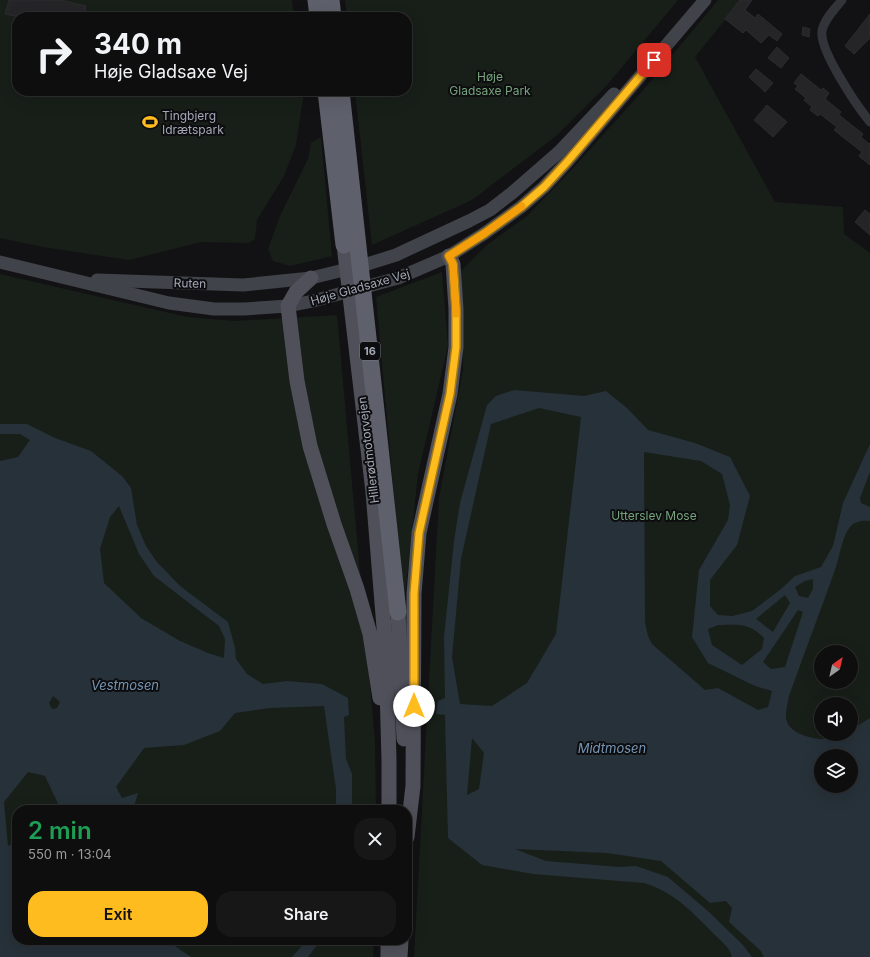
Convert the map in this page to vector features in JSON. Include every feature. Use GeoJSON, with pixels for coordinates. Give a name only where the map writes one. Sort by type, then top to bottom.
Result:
{"type":"FeatureCollection","features":[{"type":"Feature","properties":{"kind":"highway"},"geometry":{"type":"LineString","coordinates":[[316,0],[317,12]]}},
{"type":"Feature","properties":{"kind":"highway"},"geometry":{"type":"LineString","coordinates":[[331,0],[332,12]]}},
{"type":"Feature","properties":{"kind":"highway","name":"Hillerødmotorvejen"},"geometry":{"type":"LineString","coordinates":[[327,96],[344,245]]}},
{"type":"Feature","properties":{"kind":"highway","name":"Hillerødmotorvejen"},"geometry":{"type":"LineString","coordinates":[[342,96],[398,612]]}},
{"type":"Feature","properties":{"kind":"main road","name":"Hillerødmotorvejen"},"geometry":{"type":"LineString","coordinates":[[344,245],[373,492],[386,652],[390,760],[389,805]]}},
{"type":"Feature","properties":{"kind":"main road"},"geometry":{"type":"LineString","coordinates":[[411,805],[413,786],[414,594],[419,533],[450,394],[456,347],[456,309],[453,264],[449,256]]}},
{"type":"Feature","properties":{"kind":"main road"},"geometry":{"type":"LineString","coordinates":[[311,278],[296,292],[288,306],[297,381],[310,446],[334,524],[357,589],[370,634],[390,760]]}},
{"type":"Feature","properties":{"kind":"main road","name":"Hillerødmotorvejen"},"geometry":{"type":"LineString","coordinates":[[398,612],[404,733],[404,805]]}},
{"type":"Feature","properties":{"kind":"main road"},"geometry":{"type":"LineString","coordinates":[[388,945],[388,957]]}},
{"type":"Feature","properties":{"kind":"main road"},"geometry":{"type":"LineString","coordinates":[[400,957],[401,945]]}},
{"type":"Feature","properties":{"kind":"street","name":"Høje Gladsaxe Vej"},"geometry":{"type":"LineString","coordinates":[[311,278],[357,267],[396,255],[490,210],[559,152],[628,79],[694,0]]}},
{"type":"Feature","properties":{"kind":"street","name":"Høje Gladsaxe Vej"},"geometry":{"type":"LineString","coordinates":[[288,306],[313,301],[398,278],[449,256],[485,233],[521,207],[544,187],[572,156],[705,0]]}},
{"type":"Feature","properties":{"kind":"street"},"geometry":{"type":"LineString","coordinates":[[842,0],[828,16],[822,29],[822,39],[835,68],[854,102],[870,122]]}},
{"type":"Feature","properties":{"kind":"street"},"geometry":{"type":"LineString","coordinates":[[421,244],[433,246],[449,256]]}},
{"type":"Feature","properties":{"kind":"street","name":"Ruten"},"geometry":{"type":"LineString","coordinates":[[0,262],[169,303],[214,309],[244,309],[288,306]]}},
{"type":"Feature","properties":{"kind":"street","name":"Ruten"},"geometry":{"type":"LineString","coordinates":[[70,279],[243,285],[311,278]]}},
{"type":"Feature","properties":{"kind":"green space","name":"Tingbjerg Idrætspark"},"geometry":{"type":"Polygon","coordinates":[[[0,0],[292,0],[293,12],[12,12],[12,96],[303,96],[303,99],[296,145],[284,176],[257,220],[255,239],[249,243],[201,242],[129,260],[43,247],[0,238],[0,0]]]}},
{"type":"Feature","properties":{"kind":"green space","name":"Høje Gladsaxe Park"},"geometry":{"type":"Polygon","coordinates":[[[345,0],[678,0],[607,85],[556,136],[472,200],[372,245],[356,96],[412,96],[412,12],[346,12],[345,0]]]}},
{"type":"Feature","properties":{"kind":"green space","name":"Utterslev Mose"},"geometry":{"type":"Polygon","coordinates":[[[718,0],[741,0],[695,57],[775,202],[843,207],[844,234],[870,253],[870,957],[414,957],[439,498],[463,370],[463,329],[460,272],[487,245],[527,216],[576,165],[639,95],[718,0]]]}},
{"type":"Feature","properties":{"kind":"green space"},"geometry":{"type":"Polygon","coordinates":[[[321,137],[332,256],[290,266],[273,261],[268,249],[280,216],[308,159],[311,143],[321,137]]]}},
{"type":"Feature","properties":{"kind":"green space"},"geometry":{"type":"Polygon","coordinates":[[[442,272],[448,346],[418,474],[404,607],[376,297],[442,272]]]}},
{"type":"Feature","properties":{"kind":"green space"},"geometry":{"type":"Polygon","coordinates":[[[0,274],[187,317],[235,321],[337,315],[375,741],[376,805],[12,805],[12,945],[374,945],[373,957],[0,957],[0,274]]]}},
{"type":"Feature","properties":{"kind":"water","name":"Midtmosen"},"geometry":{"type":"Polygon","coordinates":[[[514,390],[584,396],[606,391],[627,408],[648,430],[695,443],[730,457],[750,496],[737,545],[710,580],[710,606],[718,615],[732,616],[752,611],[781,589],[795,576],[821,567],[833,546],[843,503],[870,444],[870,472],[860,498],[861,503],[870,507],[870,521],[854,523],[847,531],[836,567],[789,696],[786,716],[787,722],[793,730],[814,738],[814,741],[858,741],[858,726],[870,718],[870,957],[764,957],[761,951],[729,922],[732,908],[726,901],[710,903],[661,861],[607,853],[515,849],[546,861],[620,867],[636,866],[668,877],[709,912],[743,945],[752,957],[732,957],[726,945],[687,908],[672,896],[654,887],[644,883],[533,874],[482,865],[448,838],[445,715],[436,714],[438,701],[445,698],[444,637],[454,541],[460,503],[487,405],[496,396],[514,390]],[[539,408],[491,424],[461,559],[452,657],[460,704],[492,706],[527,683],[556,634],[581,417],[539,408]],[[644,452],[645,622],[648,636],[652,644],[705,690],[718,688],[758,710],[768,707],[772,691],[755,686],[708,663],[692,637],[699,570],[728,520],[730,505],[722,474],[701,461],[644,452]],[[813,579],[805,581],[795,587],[799,596],[808,598],[813,589],[813,579]],[[785,595],[756,619],[773,632],[790,603],[785,595]],[[798,610],[763,662],[771,669],[785,667],[803,612],[798,610]],[[718,625],[708,629],[712,645],[742,665],[762,649],[764,638],[748,627],[738,625],[718,625]],[[472,738],[467,795],[479,789],[484,753],[472,738]]]}},
{"type":"Feature","properties":{"kind":"water","name":"Vestmosen"},"geometry":{"type":"Polygon","coordinates":[[[0,424],[27,424],[55,438],[91,451],[122,476],[131,488],[137,525],[146,546],[156,561],[180,586],[228,622],[235,648],[236,659],[247,674],[263,684],[287,681],[322,684],[348,698],[349,715],[344,717],[346,759],[352,774],[352,805],[336,805],[336,789],[324,706],[270,708],[235,713],[220,731],[184,745],[144,748],[116,787],[122,798],[138,793],[134,805],[59,805],[45,776],[28,772],[4,802],[8,846],[12,844],[12,945],[173,945],[191,957],[0,957],[0,461],[18,457],[30,440],[20,434],[0,434],[0,424]],[[119,506],[110,517],[100,549],[104,583],[141,618],[180,641],[224,658],[225,639],[219,626],[154,576],[139,554],[119,506]],[[53,696],[49,703],[52,709],[57,708],[60,702],[53,696]]]}},
{"type":"Feature","properties":{"kind":"water"},"geometry":{"type":"Polygon","coordinates":[[[303,945],[317,945],[308,957],[292,957],[303,945]]]}},
{"type":"Feature","properties":{"kind":"building"},"geometry":{"type":"Polygon","coordinates":[[[9,0],[60,0],[86,6],[84,12],[12,12],[12,15],[5,14],[9,0]]]}},
{"type":"Feature","properties":{"kind":"building"},"geometry":{"type":"Polygon","coordinates":[[[740,0],[752,0],[745,10],[755,18],[758,14],[782,34],[777,41],[769,35],[761,43],[746,30],[743,33],[725,19],[740,0]]]}},
{"type":"Feature","properties":{"kind":"building"},"geometry":{"type":"Polygon","coordinates":[[[870,14],[870,38],[854,54],[845,46],[870,14]]]}},
{"type":"Feature","properties":{"kind":"building"},"geometry":{"type":"Polygon","coordinates":[[[803,27],[810,29],[809,37],[802,35],[803,27]]]}},
{"type":"Feature","properties":{"kind":"building"},"geometry":{"type":"Polygon","coordinates":[[[777,47],[789,58],[781,68],[768,58],[777,47]]]}},
{"type":"Feature","properties":{"kind":"building"},"geometry":{"type":"Polygon","coordinates":[[[756,69],[773,83],[765,92],[749,77],[756,69]]]}},
{"type":"Feature","properties":{"kind":"building"},"geometry":{"type":"Polygon","coordinates":[[[801,74],[821,90],[823,88],[829,93],[825,99],[841,112],[839,115],[863,134],[861,137],[869,144],[870,143],[870,165],[859,156],[862,152],[834,130],[837,127],[820,114],[818,116],[810,110],[812,107],[804,100],[806,98],[795,89],[798,86],[794,83],[801,74]]]}},
{"type":"Feature","properties":{"kind":"building"},"geometry":{"type":"Polygon","coordinates":[[[767,105],[787,122],[773,137],[754,120],[767,105]]]}},
{"type":"Feature","properties":{"kind":"building"},"geometry":{"type":"Polygon","coordinates":[[[865,210],[870,214],[870,235],[855,222],[865,210]]]}},
{"type":"Feature","properties":{"kind":"slow traffic"},"geometry":{"type":"LineString","coordinates":[[456,314],[453,264],[449,256],[485,233],[522,206]]}},
{"type":"Feature","properties":{"kind":"place","name":"Tingbjerg Idrætspark"},"geometry":{"type":"Point","coordinates":[150,122]}},
{"type":"Feature","properties":{"kind":"route"},"geometry":{"type":"LineString","coordinates":[[414,706],[414,594],[419,533],[450,394],[456,347],[456,309],[453,264],[449,256],[485,233],[521,207],[544,187],[654,60]]}}]}
